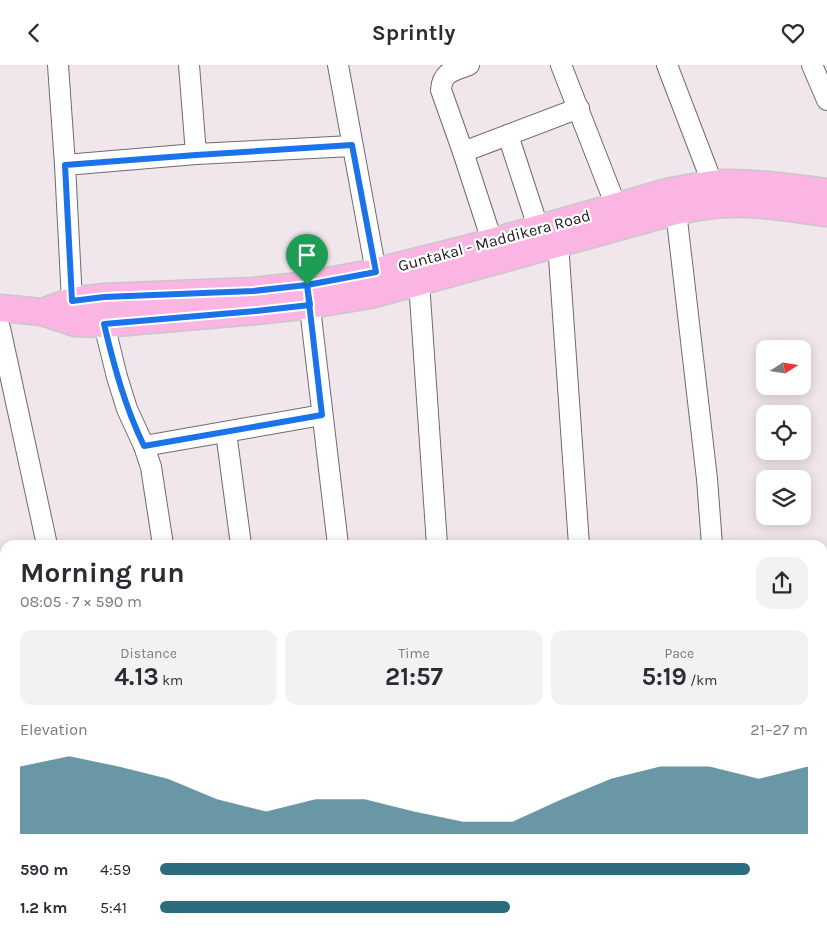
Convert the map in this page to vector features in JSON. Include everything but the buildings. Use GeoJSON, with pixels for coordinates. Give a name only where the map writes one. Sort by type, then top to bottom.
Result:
{"type":"FeatureCollection","features":[{"type":"Feature","properties":{"kind":"main road","name":"Guntakal - Maddikera Road"},"geometry":{"type":"LineString","coordinates":[[42,312],[72,301],[104,297],[253,291],[308,295],[370,295],[419,282],[548,235],[616,206],[671,191],[728,183],[778,186],[827,192]]}},
{"type":"Feature","properties":{"kind":"main road","name":"Guntakal - Maddikera Road"},"geometry":{"type":"LineString","coordinates":[[0,308],[42,312],[74,323],[104,324],[256,311],[376,272],[492,241],[548,235],[676,211],[728,204],[827,213]]}},
{"type":"Feature","properties":{"kind":"street"},"geometry":{"type":"LineString","coordinates":[[58,65],[72,301]]}},
{"type":"Feature","properties":{"kind":"street"},"geometry":{"type":"LineString","coordinates":[[189,65],[196,155]]}},
{"type":"Feature","properties":{"kind":"street"},"geometry":{"type":"LineString","coordinates":[[338,65],[376,272]]}},
{"type":"Feature","properties":{"kind":"street"},"geometry":{"type":"LineString","coordinates":[[469,65],[448,73],[442,81],[441,91],[492,241]]}},
{"type":"Feature","properties":{"kind":"street"},"geometry":{"type":"LineString","coordinates":[[561,65],[616,206]]}},
{"type":"Feature","properties":{"kind":"street"},"geometry":{"type":"LineString","coordinates":[[667,65],[713,185]]}},
{"type":"Feature","properties":{"kind":"street"},"geometry":{"type":"LineString","coordinates":[[812,65],[827,100]]}},
{"type":"Feature","properties":{"kind":"street"},"geometry":{"type":"LineString","coordinates":[[463,152],[579,108]]}},
{"type":"Feature","properties":{"kind":"street"},"geometry":{"type":"LineString","coordinates":[[508,135],[548,235],[578,540]]}},
{"type":"Feature","properties":{"kind":"street"},"geometry":{"type":"LineString","coordinates":[[65,165],[352,145]]}},
{"type":"Feature","properties":{"kind":"street"},"geometry":{"type":"LineString","coordinates":[[676,211],[707,479],[712,540]]}},
{"type":"Feature","properties":{"kind":"street"},"geometry":{"type":"LineString","coordinates":[[419,282],[437,540]]}},
{"type":"Feature","properties":{"kind":"street"},"geometry":{"type":"LineString","coordinates":[[308,295],[337,540]]}},
{"type":"Feature","properties":{"kind":"street"},"geometry":{"type":"LineString","coordinates":[[104,324],[127,409],[144,446],[151,467],[162,540]]}},
{"type":"Feature","properties":{"kind":"street"},"geometry":{"type":"LineString","coordinates":[[0,329],[45,540]]}},
{"type":"Feature","properties":{"kind":"street"},"geometry":{"type":"LineString","coordinates":[[144,446],[322,415]]}},
{"type":"Feature","properties":{"kind":"street"},"geometry":{"type":"LineString","coordinates":[[226,432],[241,540]]}},
{"type":"Feature","properties":{"kind":"route"},"geometry":{"type":"LineString","coordinates":[[307,285],[253,291],[104,297],[72,301],[65,165],[352,145],[376,272],[307,285],[310,305],[322,415],[144,446],[127,409],[104,324],[310,305],[307,285]]}}]}
